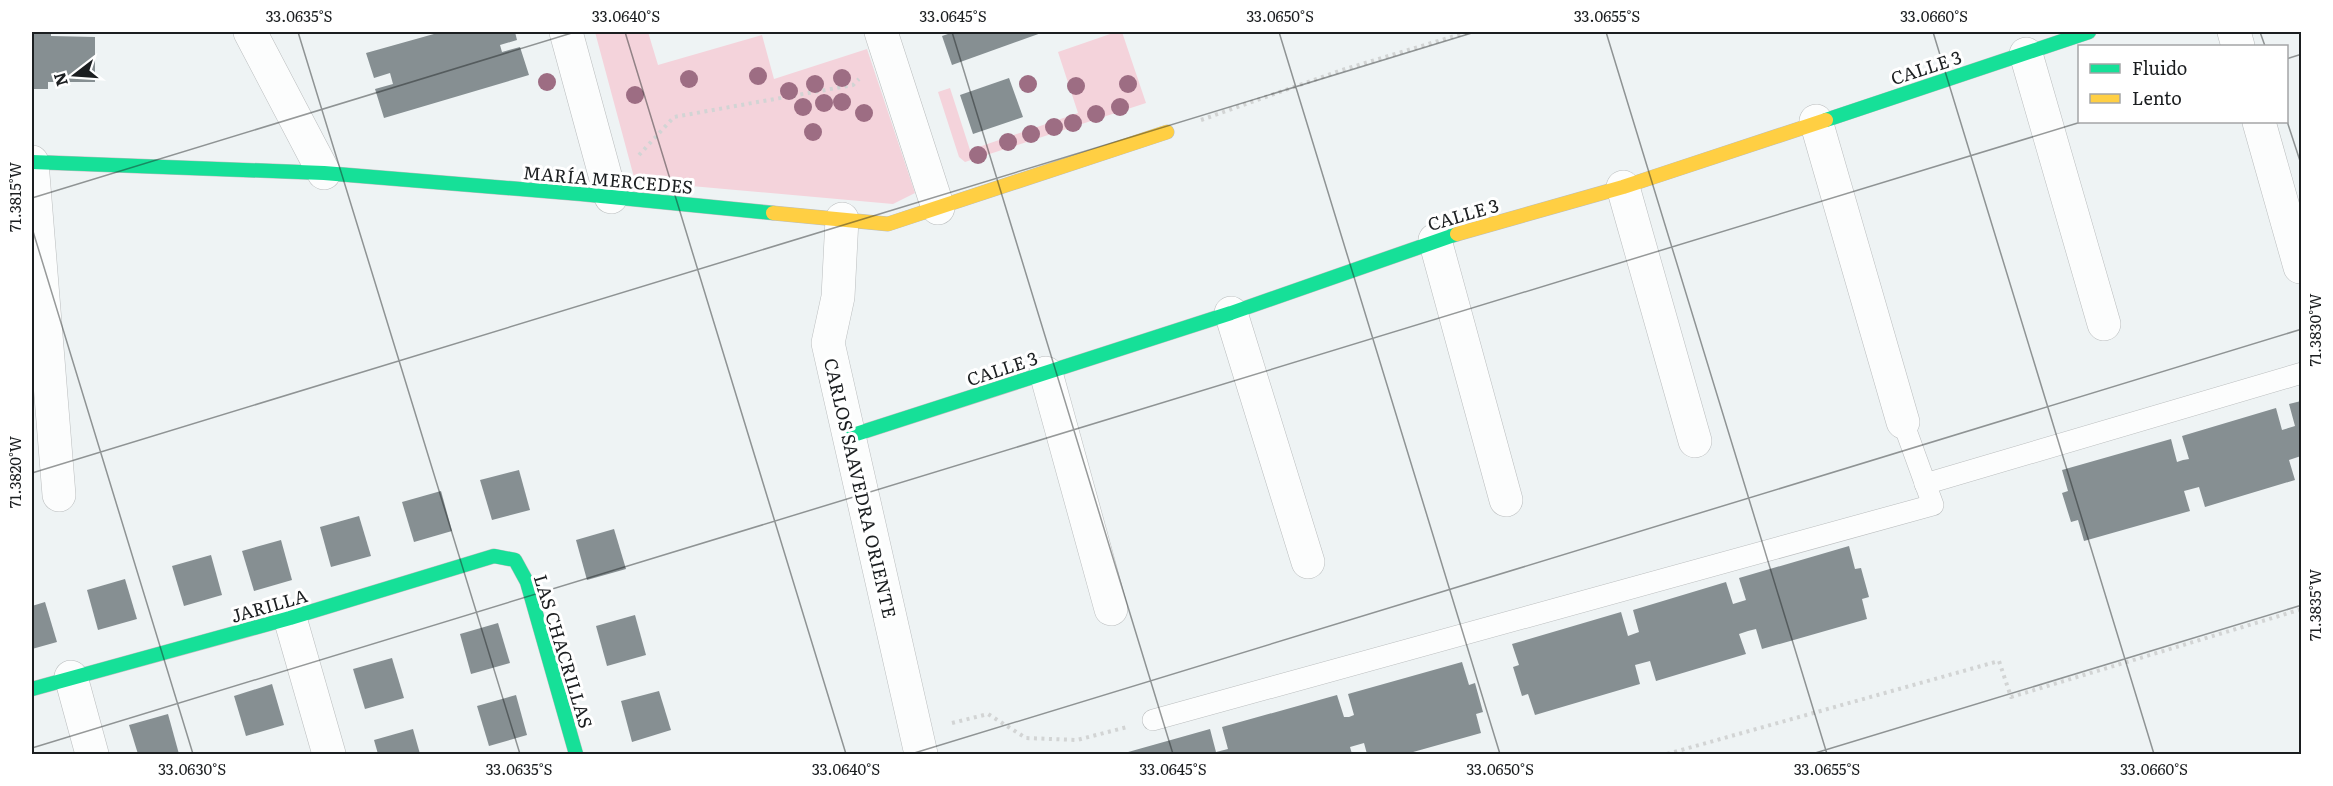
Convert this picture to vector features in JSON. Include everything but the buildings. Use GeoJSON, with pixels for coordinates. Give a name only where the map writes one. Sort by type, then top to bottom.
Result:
{"type":"FeatureCollection","features":[{"type":"Feature","properties":{"kind":"street"},"geometry":{"type":"LineString","coordinates":[[250,32],[324,173]]}},
{"type":"Feature","properties":{"kind":"street"},"geometry":{"type":"LineString","coordinates":[[567,32],[611,197]]}},
{"type":"Feature","properties":{"kind":"street"},"geometry":{"type":"LineString","coordinates":[[881,32],[938,208]]}},
{"type":"Feature","properties":{"kind":"street","name":"CALLE 3"},"geometry":{"type":"LineString","coordinates":[[850,436],[1231,313],[1434,240],[1623,187],[2089,32]]}},
{"type":"Feature","properties":{"kind":"street"},"geometry":{"type":"LineString","coordinates":[[2026,54],[2104,324]]}},
{"type":"Feature","properties":{"kind":"street"},"geometry":{"type":"LineString","coordinates":[[1816,121],[1903,422]]}},
{"type":"Feature","properties":{"kind":"street"},"geometry":{"type":"LineString","coordinates":[[2259,123],[2300,267]]}},
{"type":"Feature","properties":{"kind":"street","name":"MARÍA MERCEDES"},"geometry":{"type":"LineString","coordinates":[[32,162],[324,173],[611,197],[888,224],[1167,132]]}},
{"type":"Feature","properties":{"kind":"street"},"geometry":{"type":"LineString","coordinates":[[32,162],[59,495]]}},
{"type":"Feature","properties":{"kind":"street"},"geometry":{"type":"LineString","coordinates":[[1623,187],[1695,441]]}},
{"type":"Feature","properties":{"kind":"street","name":"CARLOS SAAVEDRA ORIENTE"},"geometry":{"type":"LineString","coordinates":[[842,219],[838,297],[828,343],[918,743]]}},
{"type":"Feature","properties":{"kind":"street"},"geometry":{"type":"LineString","coordinates":[[1434,240],[1506,500]]}},
{"type":"Feature","properties":{"kind":"street"},"geometry":{"type":"LineString","coordinates":[[1231,313],[1308,562]]}},
{"type":"Feature","properties":{"kind":"street"},"geometry":{"type":"LineString","coordinates":[[1046,373],[1111,609]]}},
{"type":"Feature","properties":{"kind":"street","name":"JARILLA"},"geometry":{"type":"LineString","coordinates":[[32,689],[290,618],[494,556],[515,560]]}},
{"type":"Feature","properties":{"kind":"street","name":"LAS CHACRILLAS"},"geometry":{"type":"LineString","coordinates":[[515,560],[528,582],[576,754]]}},
{"type":"Feature","properties":{"kind":"street"},"geometry":{"type":"LineString","coordinates":[[290,618],[329,754]]}},
{"type":"Feature","properties":{"kind":"street"},"geometry":{"type":"LineString","coordinates":[[71,677],[92,754]]}},
{"type":"Feature","properties":{"kind":"lane"},"geometry":{"type":"LineString","coordinates":[[1925,484],[2301,373]]}},
{"type":"Feature","properties":{"kind":"lane"},"geometry":{"type":"LineString","coordinates":[[1153,720],[1933,505],[1903,422]]}},
{"type":"Feature","properties":{"kind":"path"},"geometry":{"type":"LineString","coordinates":[[1167,132],[1342,69],[1468,32]]}},
{"type":"Feature","properties":{"kind":"path"},"geometry":{"type":"LineString","coordinates":[[639,155],[674,117],[853,85],[866,71]]}},
{"type":"Feature","properties":{"kind":"path"},"geometry":{"type":"LineString","coordinates":[[1667,754],[1999,661],[2011,697],[2301,609]]}},
{"type":"Feature","properties":{"kind":"path"},"geometry":{"type":"LineString","coordinates":[[918,743],[988,714],[1026,738],[1077,740],[1153,720]]}},
{"type":"Feature","properties":{"kind":"shaded area"},"geometry":{"type":"Polygon","coordinates":[[[595,32],[648,32],[658,65],[762,35],[774,79],[867,49],[915,193],[893,204],[635,181],[595,32]]]}},
{"type":"Feature","properties":{"kind":"shaded area"},"geometry":{"type":"Polygon","coordinates":[[[1122,32],[1146,103],[965,162],[959,157],[938,92],[950,88],[970,150],[1078,113],[1058,52],[1122,32]]]}},
{"type":"Feature","properties":{"kind":"traffic: fast"},"geometry":{"type":"LineString","coordinates":[[1826,120],[2089,32]]}},
{"type":"Feature","properties":{"kind":"traffic: fast"},"geometry":{"type":"LineString","coordinates":[[32,162],[324,173],[581,194],[773,213]]}},
{"type":"Feature","properties":{"kind":"traffic: fast"},"geometry":{"type":"LineString","coordinates":[[850,436],[1231,313],[1457,234]]}},
{"type":"Feature","properties":{"kind":"traffic: fast"},"geometry":{"type":"LineString","coordinates":[[32,689],[290,618],[494,556],[515,560],[527,582],[576,754]]}},
{"type":"Feature","properties":{"kind":"traffic: slow"},"geometry":{"type":"LineString","coordinates":[[1457,234],[1623,187],[1826,120]]}},
{"type":"Feature","properties":{"kind":"traffic: slow"},"geometry":{"type":"LineString","coordinates":[[773,213],[888,224],[1167,132]]}}]}
